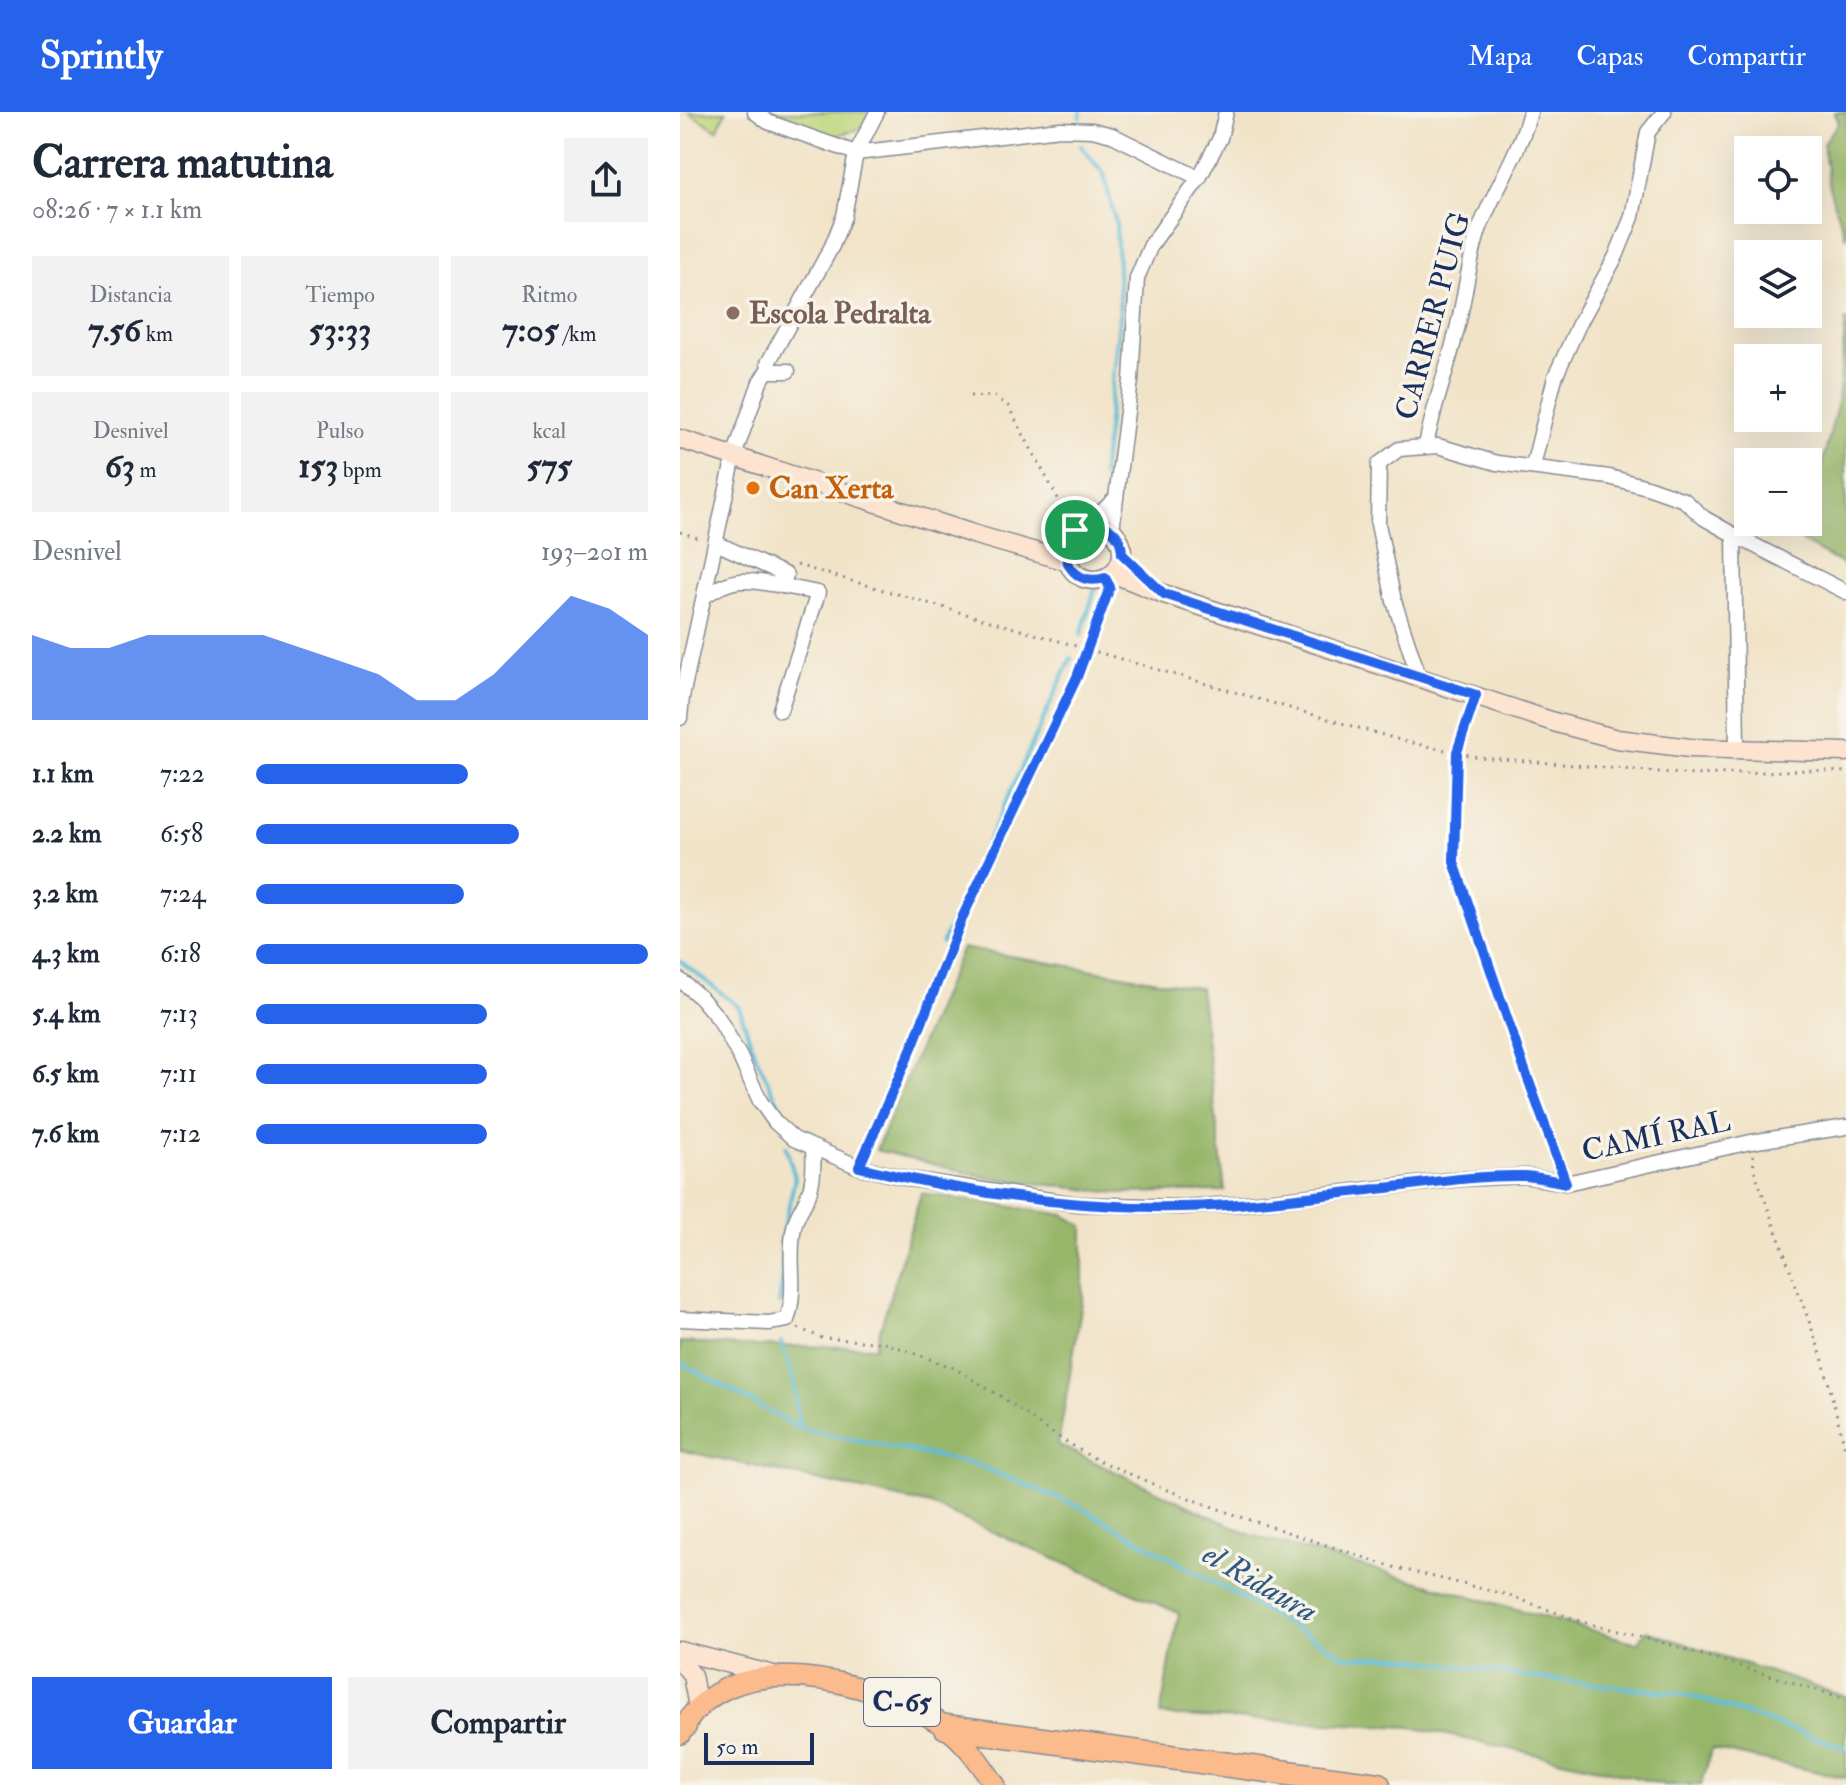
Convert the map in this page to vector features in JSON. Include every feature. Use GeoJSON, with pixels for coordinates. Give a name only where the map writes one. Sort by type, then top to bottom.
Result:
{"type":"FeatureCollection","features":[{"type":"Feature","properties":{"kind":"highway"},"geometry":{"type":"LineString","coordinates":[[946,1727],[1378,1785]]}},
{"type":"Feature","properties":{"kind":"main road","name":"C-65"},"geometry":{"type":"LineString","coordinates":[[686,1724],[723,1691],[748,1682],[812,1676],[865,1688],[904,1703],[946,1727],[995,1785]]}},
{"type":"Feature","properties":{"kind":"street"},"geometry":{"type":"LineString","coordinates":[[755,112],[768,122],[856,153],[1060,129],[1092,130],[1112,135],[1199,178]]}},
{"type":"Feature","properties":{"kind":"street"},"geometry":{"type":"LineString","coordinates":[[768,363],[832,246],[844,216],[856,153],[877,112]]}},
{"type":"Feature","properties":{"kind":"street"},"geometry":{"type":"LineString","coordinates":[[1112,530],[1131,380],[1137,278],[1151,245],[1199,178],[1220,138],[1226,112]]}},
{"type":"Feature","properties":{"kind":"street","name":"CARRER PUIG"},"geometry":{"type":"LineString","coordinates":[[1426,446],[1433,406],[1459,321],[1477,236],[1486,210],[1524,134],[1530,112]]}},
{"type":"Feature","properties":{"kind":"street"},"geometry":{"type":"LineString","coordinates":[[1533,466],[1555,377],[1579,324],[1616,256],[1632,217],[1648,132],[1664,112]]}},
{"type":"Feature","properties":{"kind":"street"},"geometry":{"type":"LineString","coordinates":[[680,718],[734,456],[760,382],[767,371],[788,371]]}},
{"type":"Feature","properties":{"kind":"street"},"geometry":{"type":"LineString","coordinates":[[680,439],[976,535],[1067,561],[1072,570],[1085,579],[1109,576],[1557,723],[1617,739],[1690,748],[1846,752]]}},
{"type":"Feature","properties":{"kind":"street"},"geometry":{"type":"LineString","coordinates":[[1419,677],[1394,601],[1378,524],[1379,464],[1399,449],[1438,446],[1497,463],[1609,477],[1684,500],[1704,518],[1734,535]]}},
{"type":"Feature","properties":{"kind":"street"},"geometry":{"type":"LineString","coordinates":[[1067,561],[1078,531],[1114,500]]}},
{"type":"Feature","properties":{"kind":"street"},"geometry":{"type":"LineString","coordinates":[[1024,547],[1104,525],[1112,530],[1121,544],[1122,554],[1119,565],[1109,576]]}},
{"type":"Feature","properties":{"kind":"street"},"geometry":{"type":"LineString","coordinates":[[1734,536],[1737,749]]}},
{"type":"Feature","properties":{"kind":"street"},"geometry":{"type":"LineString","coordinates":[[1736,536],[1846,592]]}},
{"type":"Feature","properties":{"kind":"street"},"geometry":{"type":"LineString","coordinates":[[716,543],[786,575],[783,586]]}},
{"type":"Feature","properties":{"kind":"street"},"geometry":{"type":"LineString","coordinates":[[1122,554],[1164,594]]}},
{"type":"Feature","properties":{"kind":"street"},"geometry":{"type":"LineString","coordinates":[[705,596],[723,583],[746,580],[818,593],[780,710]]}},
{"type":"Feature","properties":{"kind":"street","name":"CAMÍ RAL"},"geometry":{"type":"LineString","coordinates":[[680,980],[719,1019],[760,1101],[775,1122],[794,1139],[859,1167],[910,1179],[1077,1204],[1239,1204],[1460,1179],[1525,1176],[1566,1183],[1751,1142],[1846,1127]]}},
{"type":"Feature","properties":{"kind":"street"},"geometry":{"type":"LineString","coordinates":[[680,1319],[769,1323],[787,1320],[794,1301],[794,1225],[809,1193],[814,1171],[813,1149]]}},
{"type":"Feature","properties":{"kind":"street"},"geometry":{"type":"LineString","coordinates":[[680,1651],[780,1677]]}},
{"type":"Feature","properties":{"kind":"street"},"geometry":{"type":"LineString","coordinates":[[680,1660],[692,1675],[686,1724]]}},
{"type":"Feature","properties":{"kind":"path"},"geometry":{"type":"LineString","coordinates":[[970,396],[995,397],[1008,406],[1078,531]]}},
{"type":"Feature","properties":{"kind":"path"},"geometry":{"type":"LineString","coordinates":[[680,532],[716,543]]}},
{"type":"Feature","properties":{"kind":"path"},"geometry":{"type":"LineString","coordinates":[[785,562],[1393,738],[1478,757],[1695,775],[1807,770],[1846,772]]}},
{"type":"Feature","properties":{"kind":"path"},"geometry":{"type":"LineString","coordinates":[[859,1167],[913,1045],[963,916],[1089,649],[1110,587],[1109,576]]}},
{"type":"Feature","properties":{"kind":"path"},"geometry":{"type":"LineString","coordinates":[[1476,695],[1457,752],[1454,862],[1566,1183]]}},
{"type":"Feature","properties":{"kind":"path"},"geometry":{"type":"LineString","coordinates":[[1751,1142],[1754,1170],[1822,1357],[1846,1452]]}},
{"type":"Feature","properties":{"kind":"path"},"geometry":{"type":"LineString","coordinates":[[787,1320],[822,1338],[886,1343],[954,1368],[1091,1457],[1219,1509],[1393,1567],[1508,1595],[1582,1622],[1668,1644],[1846,1699]]}},
{"type":"Feature","properties":{"kind":"green space"},"geometry":{"type":"Polygon","coordinates":[[[688,112],[726,112],[717,130],[688,112]]]}},
{"type":"Feature","properties":{"kind":"green space"},"geometry":{"type":"Polygon","coordinates":[[[770,112],[872,112],[862,128],[832,137],[786,122],[770,112]]]}},
{"type":"Feature","properties":{"kind":"green space"},"geometry":{"type":"Polygon","coordinates":[[[1834,112],[1846,112],[1846,238],[1830,191],[1823,144],[1839,122],[1834,112]]]}},
{"type":"Feature","properties":{"kind":"green space"},"geometry":{"type":"Polygon","coordinates":[[[1846,319],[1846,566],[1802,542],[1804,536],[1822,536],[1822,464],[1838,402],[1846,319]]]}},
{"type":"Feature","properties":{"kind":"green space"},"geometry":{"type":"Polygon","coordinates":[[[962,948],[1200,988],[1225,1191],[1117,1193],[984,1177],[876,1150],[962,948]]]}},
{"type":"Feature","properties":{"kind":"green space"},"geometry":{"type":"Polygon","coordinates":[[[921,1193],[1064,1215],[1083,1226],[1083,1296],[1058,1445],[1251,1535],[1637,1643],[1646,1631],[1846,1697],[1846,1778],[1712,1749],[1701,1785],[1665,1785],[1411,1727],[1160,1715],[1179,1613],[931,1505],[680,1450],[680,1342],[739,1346],[875,1347],[921,1193]]]}},
{"type":"Feature","properties":{"kind":"waterway"},"geometry":{"type":"LineString","coordinates":[[1080,118],[1081,112]]}},
{"type":"Feature","properties":{"kind":"waterway"},"geometry":{"type":"LineString","coordinates":[[1081,146],[1104,174],[1116,224],[1120,312],[1102,476]]}},
{"type":"Feature","properties":{"kind":"waterway"},"geometry":{"type":"LineString","coordinates":[[1081,635],[1095,589]]}},
{"type":"Feature","properties":{"kind":"waterway"},"geometry":{"type":"LineString","coordinates":[[942,943],[1071,658]]}},
{"type":"Feature","properties":{"kind":"waterway"},"geometry":{"type":"LineString","coordinates":[[680,961],[739,1007],[754,1052],[784,1115]]}},
{"type":"Feature","properties":{"kind":"waterway"},"geometry":{"type":"LineString","coordinates":[[779,1303],[783,1276],[781,1241],[795,1178],[786,1147]]}},
{"type":"Feature","properties":{"kind":"waterway"},"geometry":{"type":"LineString","coordinates":[[781,1342],[794,1381],[799,1428]]}},
{"type":"Feature","properties":{"kind":"waterway","name":"el Ridaura"},"geometry":{"type":"LineString","coordinates":[[680,1362],[799,1428],[974,1464],[1080,1507],[1346,1657],[1398,1657],[1539,1678],[1686,1694],[1846,1748]]}},
{"type":"Feature","properties":{"kind":"place","name":"Escola Pedralta"},"geometry":{"type":"Point","coordinates":[733,313]}},
{"type":"Feature","properties":{"kind":"place","name":"Can Xerta"},"geometry":{"type":"Point","coordinates":[753,488]}},
{"type":"Feature","properties":{"kind":"route"},"geometry":{"type":"LineString","coordinates":[[1095,523],[1112,530],[1121,544],[1122,554],[1164,594],[1476,695],[1457,752],[1454,862],[1566,1183],[1525,1176],[1460,1179],[1239,1204],[1120,1206],[1077,1204],[985,1191],[859,1167],[913,1045],[963,916],[1077,677],[1107,597],[1110,587],[1105,578],[1085,579],[1069,566],[1065,549],[1075,530],[1095,523]]}}]}
